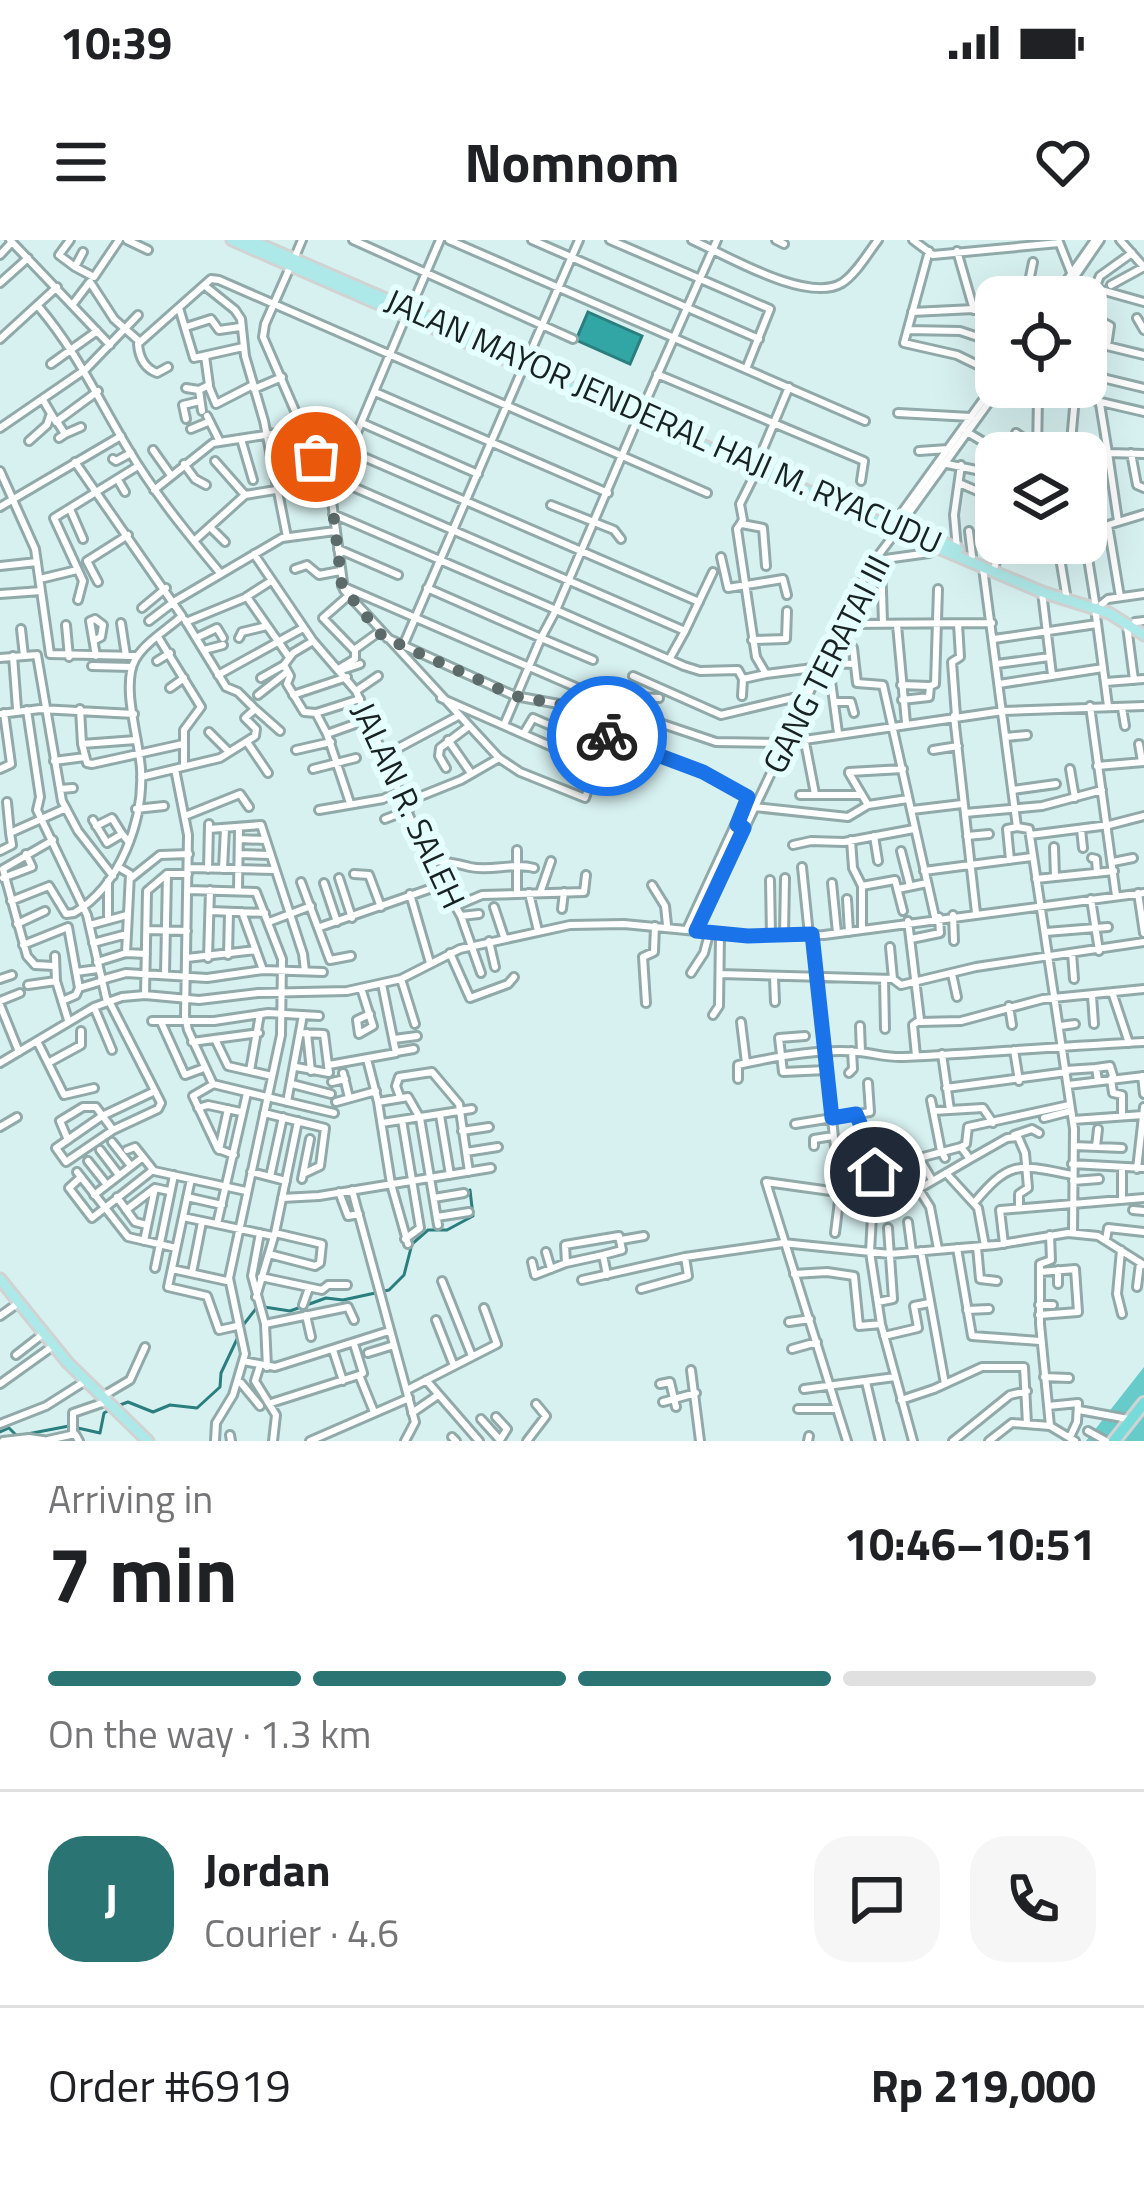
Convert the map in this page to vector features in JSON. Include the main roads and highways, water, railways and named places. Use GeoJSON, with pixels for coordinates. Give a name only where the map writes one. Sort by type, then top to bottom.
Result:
{"type":"FeatureCollection","features":[{"type":"Feature","properties":{"kind":"highway"},"geometry":{"type":"LineString","coordinates":[[1113,1441],[1144,1407]]}},
{"type":"Feature","properties":{"kind":"highway"},"geometry":{"type":"LineString","coordinates":[[1113,1441],[1144,1407]]}},
{"type":"Feature","properties":{"kind":"main road","name":"JALAN MAYOR JENDERAL HAJI M. RYACUDU"},"geometry":{"type":"LineString","coordinates":[[232,240],[526,362],[975,559]]}},
{"type":"Feature","properties":{"kind":"main road","name":"JALAN MAYOR JENDERAL HAJI M. RYACUDU"},"geometry":{"type":"LineString","coordinates":[[250,240],[292,262]]}},
{"type":"Feature","properties":{"kind":"main road","name":"JALAN MAYOR JENDERAL HAJI M. RYACUDU"},"geometry":{"type":"LineString","coordinates":[[898,525],[938,548],[975,559]]}},
{"type":"Feature","properties":{"kind":"main road","name":"JALAN MAYOR JENDERAL HAJI M. RYACUDU"},"geometry":{"type":"LineString","coordinates":[[985,564],[1042,592],[1097,605]]}},
{"type":"Feature","properties":{"kind":"main road","name":"JALAN MAYOR JENDERAL HAJI M. RYACUDU"},"geometry":{"type":"LineString","coordinates":[[988,564],[1139,626]]}},
{"type":"Feature","properties":{"kind":"main road"},"geometry":{"type":"LineString","coordinates":[[0,1279],[53,1346],[142,1438]]}},
{"type":"Feature","properties":{"kind":"waterway"},"geometry":{"type":"LineString","coordinates":[[244,1324],[258,1306],[290,1311],[326,1298],[343,1300],[389,1290],[404,1275],[412,1244],[428,1230],[447,1230],[473,1216],[470,1190]]}},
{"type":"Feature","properties":{"kind":"waterway"},"geometry":{"type":"LineString","coordinates":[[120,1405],[128,1402],[153,1412],[170,1405],[197,1408],[220,1387],[221,1373],[238,1337]]}},
{"type":"Feature","properties":{"kind":"waterway"},"geometry":{"type":"LineString","coordinates":[[0,1432],[9,1428],[17,1436],[69,1426],[100,1433],[104,1413],[111,1409]]}}]}
